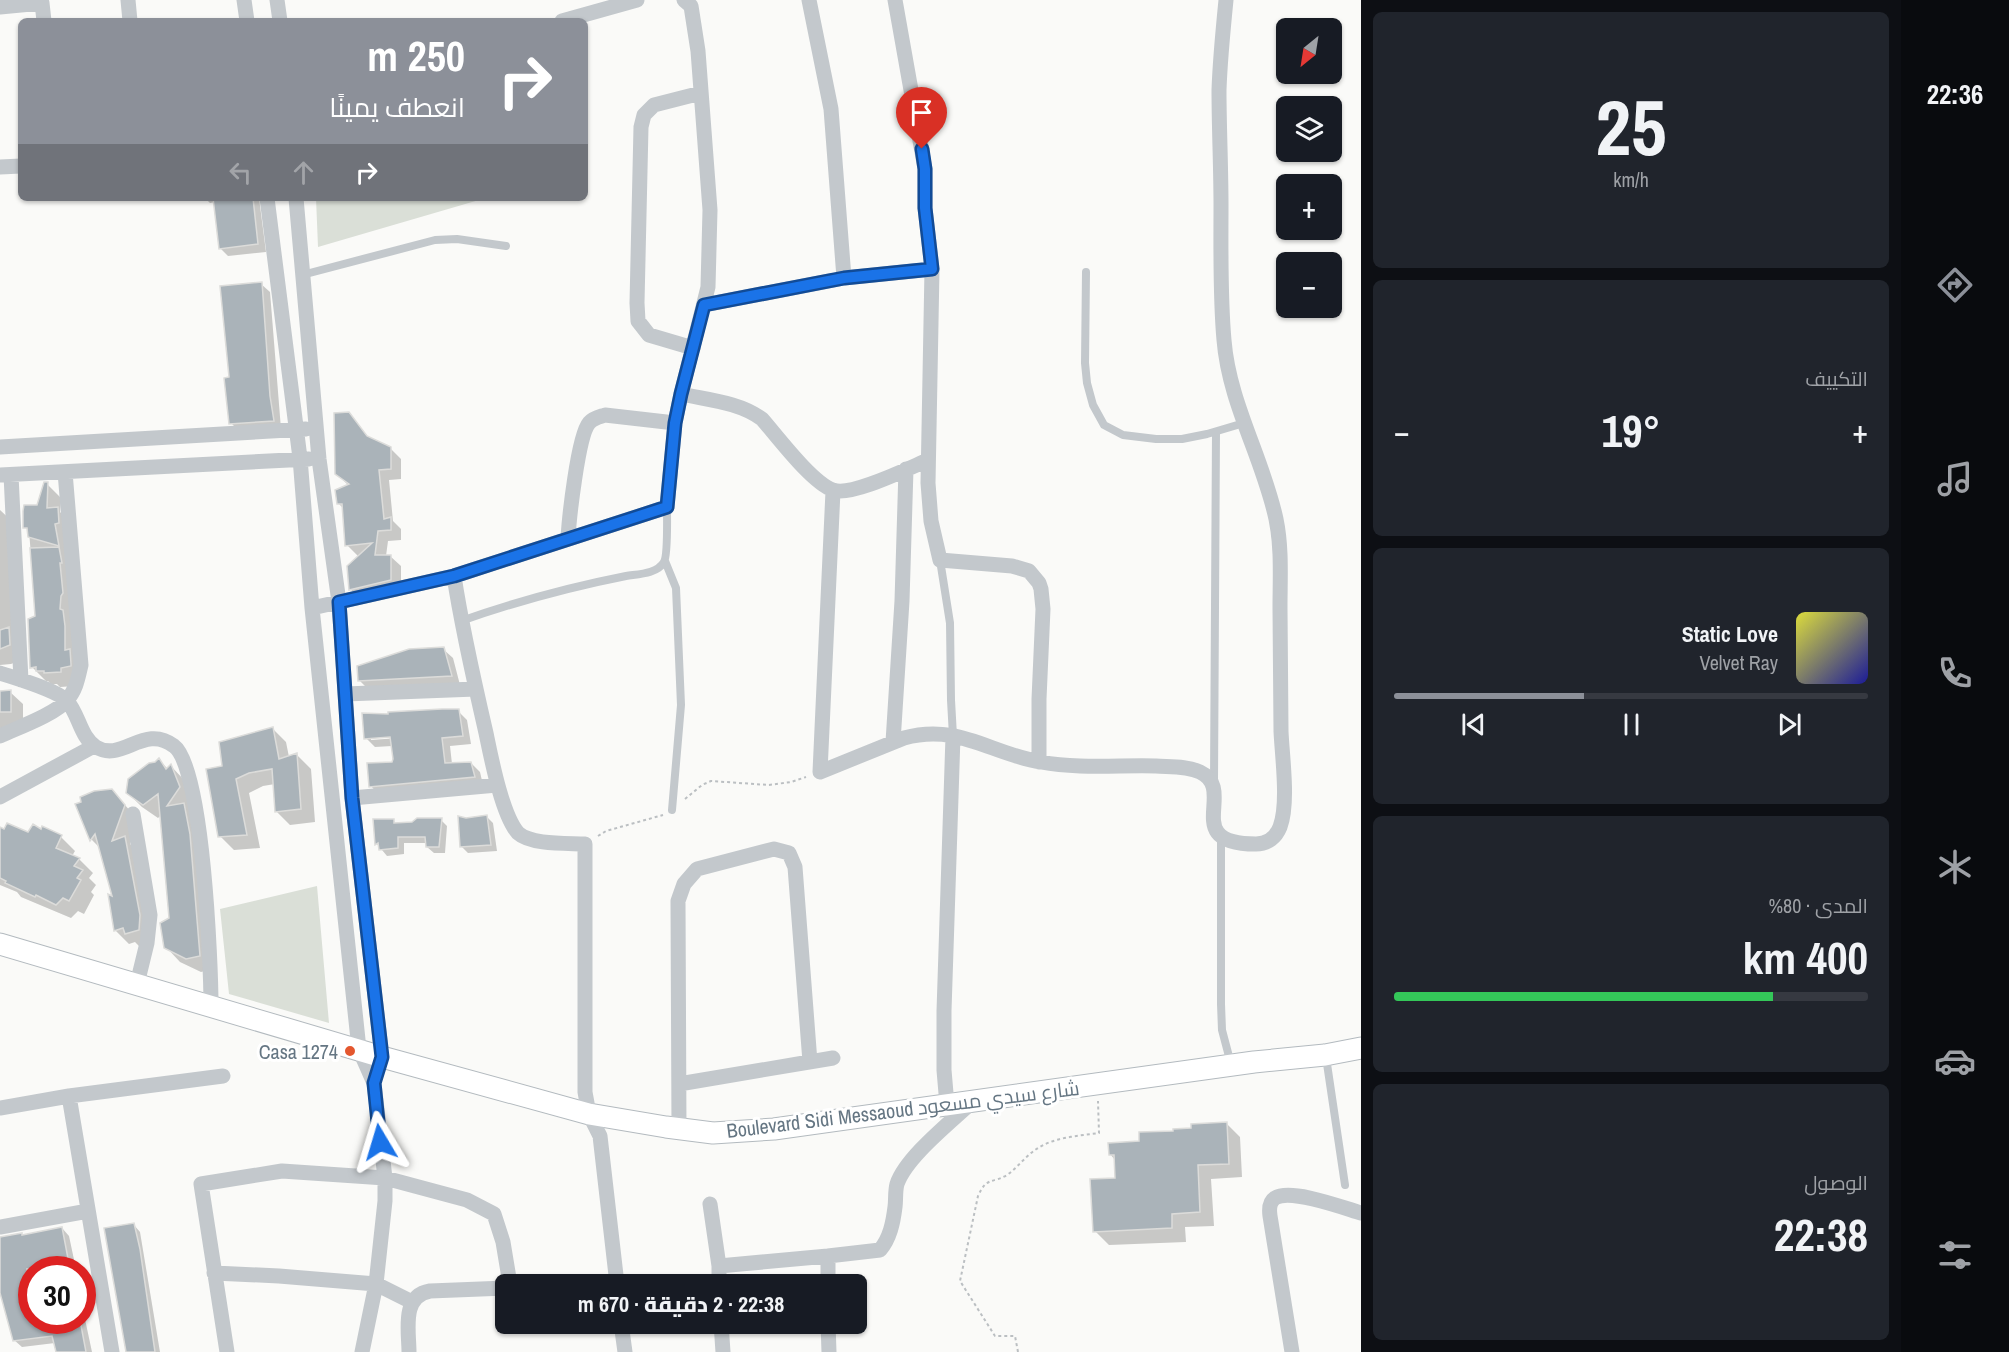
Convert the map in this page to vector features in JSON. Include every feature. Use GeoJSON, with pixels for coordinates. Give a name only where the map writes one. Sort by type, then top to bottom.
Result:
{"type":"FeatureCollection","features":[{"type":"Feature","properties":{"kind":"street"},"geometry":{"type":"LineString","coordinates":[[128,0],[130,18]]}},
{"type":"Feature","properties":{"kind":"street"},"geometry":{"type":"LineString","coordinates":[[244,0],[247,18]]}},
{"type":"Feature","properties":{"kind":"street"},"geometry":{"type":"LineString","coordinates":[[277,0],[280,18]]}},
{"type":"Feature","properties":{"kind":"street"},"geometry":{"type":"LineString","coordinates":[[573,18],[638,0]]}},
{"type":"Feature","properties":{"kind":"street"},"geometry":{"type":"LineString","coordinates":[[312,608],[454,576],[667,507],[675,423],[708,287],[710,210],[698,51],[691,6],[684,0]]}},
{"type":"Feature","properties":{"kind":"street"},"geometry":{"type":"LineString","coordinates":[[809,0],[831,109],[844,278]]}},
{"type":"Feature","properties":{"kind":"street"},"geometry":{"type":"LineString","coordinates":[[895,0],[925,169],[925,208],[932,269],[928,460],[931,521],[940,561],[1012,566],[1029,571],[1041,589],[1043,609],[1039,762]]}},
{"type":"Feature","properties":{"kind":"street"},"geometry":{"type":"LineString","coordinates":[[833,490],[820,772],[893,742],[918,734],[930,733],[954,736],[1039,762],[1182,767],[1202,773],[1210,779],[1214,786],[1213,823],[1215,831],[1221,836],[1231,841],[1257,844],[1268,842],[1274,837],[1280,828],[1283,810],[1280,547],[1272,502],[1231,386],[1227,366],[1221,298],[1220,87],[1226,0]]}},
{"type":"Feature","properties":{"kind":"street"},"geometry":{"type":"LineString","coordinates":[[0,7],[42,2],[44,18]]}},
{"type":"Feature","properties":{"kind":"street"},"geometry":{"type":"LineString","coordinates":[[693,348],[649,335],[638,321],[641,127],[644,115],[654,105],[701,93]]}},
{"type":"Feature","properties":{"kind":"street"},"geometry":{"type":"LineString","coordinates":[[0,167],[18,166]]}},
{"type":"Feature","properties":{"kind":"street"},"geometry":{"type":"LineString","coordinates":[[267,201],[300,459],[312,608],[360,1048],[374,1083],[385,1178],[385,1201],[376,1284],[363,1352]]}},
{"type":"Feature","properties":{"kind":"street"},"geometry":{"type":"LineString","coordinates":[[296,201],[319,459],[339,602],[352,798],[382,1057],[374,1083]]}},
{"type":"Feature","properties":{"kind":"street"},"geometry":{"type":"LineString","coordinates":[[704,305],[844,278],[932,269]]}},
{"type":"Feature","properties":{"kind":"street"},"geometry":{"type":"LineString","coordinates":[[681,394],[740,406],[755,414],[808,471],[823,485],[833,490],[848,491],[928,460]]}},
{"type":"Feature","properties":{"kind":"street"},"geometry":{"type":"LineString","coordinates":[[568,539],[576,475],[584,431],[589,423],[605,415],[675,423]]}},
{"type":"Feature","properties":{"kind":"street"},"geometry":{"type":"LineString","coordinates":[[0,447],[316,429]]}},
{"type":"Feature","properties":{"kind":"street"},"geometry":{"type":"LineString","coordinates":[[21,680],[5,475],[319,459]]}},
{"type":"Feature","properties":{"kind":"street"},"geometry":{"type":"LineString","coordinates":[[893,742],[902,601],[906,469]]}},
{"type":"Feature","properties":{"kind":"street"},"geometry":{"type":"LineString","coordinates":[[0,736],[58,709],[67,701],[77,683],[81,665],[65,472]]}},
{"type":"Feature","properties":{"kind":"street"},"geometry":{"type":"LineString","coordinates":[[454,576],[460,621],[497,785],[511,819],[519,833],[531,840],[585,844],[585,1092],[588,1114],[600,1136],[616,1274]]}},
{"type":"Feature","properties":{"kind":"street"},"geometry":{"type":"LineString","coordinates":[[0,672],[39,686],[67,701],[84,733],[94,746],[105,751],[117,750],[147,738],[163,740],[176,747],[184,759],[191,782],[208,911],[211,1006]]}},
{"type":"Feature","properties":{"kind":"street"},"geometry":{"type":"LineString","coordinates":[[345,694],[476,689]]}},
{"type":"Feature","properties":{"kind":"street"},"geometry":{"type":"LineString","coordinates":[[947,1105],[944,1070],[944,1011],[954,736]]}},
{"type":"Feature","properties":{"kind":"street"},"geometry":{"type":"LineString","coordinates":[[0,797],[94,746]]}},
{"type":"Feature","properties":{"kind":"street"},"geometry":{"type":"LineString","coordinates":[[352,798],[497,785]]}},
{"type":"Feature","properties":{"kind":"street"},"geometry":{"type":"LineString","coordinates":[[133,813],[150,915],[147,943],[138,984]]}},
{"type":"Feature","properties":{"kind":"street"},"geometry":{"type":"LineString","coordinates":[[680,1129],[678,902],[684,884],[697,869],[774,849],[789,853],[795,867],[810,1062]]}},
{"type":"Feature","properties":{"kind":"street","name":"Boulevard Sidi Messaoud شارع سيدي مسعود"},"geometry":{"type":"LineString","coordinates":[[0,944],[360,1048],[382,1057],[588,1114],[713,1133],[750,1132],[1231,1065],[1325,1055],[1361,1048]]}},
{"type":"Feature","properties":{"kind":"street"},"geometry":{"type":"LineString","coordinates":[[679,1084],[833,1058]]}},
{"type":"Feature","properties":{"kind":"street"},"geometry":{"type":"LineString","coordinates":[[0,1108],[69,1096],[223,1076]]}},
{"type":"Feature","properties":{"kind":"street"},"geometry":{"type":"LineString","coordinates":[[69,1096],[112,1352]]}},
{"type":"Feature","properties":{"kind":"street"},"geometry":{"type":"LineString","coordinates":[[718,1266],[880,1251],[890,1233],[897,1186],[903,1171],[918,1153],[973,1101]]}},
{"type":"Feature","properties":{"kind":"street"},"geometry":{"type":"LineString","coordinates":[[227,1352],[201,1184],[282,1172],[385,1178],[467,1200],[494,1214],[503,1242],[508,1274]]}},
{"type":"Feature","properties":{"kind":"street"},"geometry":{"type":"LineString","coordinates":[[1292,1352],[1269,1210],[1272,1201],[1279,1196],[1295,1196],[1361,1213]]}},
{"type":"Feature","properties":{"kind":"street"},"geometry":{"type":"LineString","coordinates":[[710,1204],[718,1274]]}},
{"type":"Feature","properties":{"kind":"street"},"geometry":{"type":"LineString","coordinates":[[0,1227],[88,1211]]}},
{"type":"Feature","properties":{"kind":"street"},"geometry":{"type":"LineString","coordinates":[[828,1256],[828,1274]]}},
{"type":"Feature","properties":{"kind":"street"},"geometry":{"type":"LineString","coordinates":[[214,1273],[376,1284],[412,1302]]}},
{"type":"Feature","properties":{"kind":"street"},"geometry":{"type":"LineString","coordinates":[[409,1352],[409,1312],[412,1302],[418,1295],[429,1291],[495,1288]]}},
{"type":"Feature","properties":{"kind":"street"},"geometry":{"type":"LineString","coordinates":[[623,1334],[625,1352]]}},
{"type":"Feature","properties":{"kind":"street"},"geometry":{"type":"LineString","coordinates":[[722,1334],[723,1352]]}},
{"type":"Feature","properties":{"kind":"street"},"geometry":{"type":"LineString","coordinates":[[828,1334],[829,1352]]}},
{"type":"Feature","properties":{"kind":"lane"},"geometry":{"type":"LineString","coordinates":[[302,275],[435,240],[458,239],[506,246]]}},
{"type":"Feature","properties":{"kind":"lane"},"geometry":{"type":"LineString","coordinates":[[1086,272],[1085,363],[1087,383],[1093,405],[1104,425],[1123,435],[1182,439],[1244,423]]}},
{"type":"Feature","properties":{"kind":"lane"},"geometry":{"type":"LineString","coordinates":[[1214,786],[1216,432]]}},
{"type":"Feature","properties":{"kind":"lane"},"geometry":{"type":"LineString","coordinates":[[667,507],[665,561],[676,588],[681,694],[672,810]]}},
{"type":"Feature","properties":{"kind":"lane"},"geometry":{"type":"LineString","coordinates":[[460,621],[513,603],[600,581],[650,572],[660,568],[665,561]]}},
{"type":"Feature","properties":{"kind":"lane"},"geometry":{"type":"LineString","coordinates":[[940,561],[950,623],[954,736]]}},
{"type":"Feature","properties":{"kind":"lane"},"geometry":{"type":"LineString","coordinates":[[1221,836],[1222,1030],[1231,1065]]}},
{"type":"Feature","properties":{"kind":"lane"},"geometry":{"type":"LineString","coordinates":[[1325,1055],[1345,1185]]}},
{"type":"Feature","properties":{"kind":"path"},"geometry":{"type":"LineString","coordinates":[[585,844],[606,831],[652,820],[672,810],[706,783],[715,781],[754,785],[781,784],[820,772]]}},
{"type":"Feature","properties":{"kind":"path"},"geometry":{"type":"LineString","coordinates":[[1018,1352],[1015,1336],[995,1336],[960,1281],[978,1196],[982,1186],[988,1181],[1002,1178],[1035,1150],[1054,1141],[1099,1133],[1097,1085]]}},
{"type":"Feature","properties":{"kind":"shaded area"},"geometry":{"type":"Polygon","coordinates":[[[316,201],[476,201],[318,247],[316,201]]]}},
{"type":"Feature","properties":{"kind":"shaded area"},"geometry":{"type":"Polygon","coordinates":[[[317,886],[329,1023],[229,994],[220,909],[317,886]]]}},
{"type":"Feature","properties":{"kind":"building"},"geometry":{"type":"Polygon","coordinates":[[[213,201],[253,201],[258,244],[219,249],[213,201]]]}},
{"type":"Feature","properties":{"kind":"building"},"geometry":{"type":"Polygon","coordinates":[[[262,282],[270,396],[274,421],[229,424],[224,378],[229,377],[220,286],[262,282]]]}},
{"type":"Feature","properties":{"kind":"building"},"geometry":{"type":"Polygon","coordinates":[[[349,412],[367,436],[391,447],[391,469],[379,470],[384,519],[391,517],[391,530],[378,531],[375,555],[391,555],[391,580],[349,590],[347,566],[372,543],[345,546],[342,504],[337,504],[335,490],[349,484],[335,474],[334,413],[349,412]]]}},
{"type":"Feature","properties":{"kind":"building"},"geometry":{"type":"Polygon","coordinates":[[[44,482],[48,482],[47,508],[58,507],[59,523],[55,524],[59,546],[28,537],[27,528],[23,528],[24,505],[37,505],[44,482]]]}},
{"type":"Feature","properties":{"kind":"building"},"geometry":{"type":"Polygon","coordinates":[[[59,547],[63,593],[60,609],[63,610],[65,626],[65,650],[70,649],[71,666],[61,668],[61,672],[44,673],[44,671],[36,671],[36,667],[30,668],[28,619],[35,616],[30,548],[59,547]]]}},
{"type":"Feature","properties":{"kind":"building"},"geometry":{"type":"Polygon","coordinates":[[[9,627],[10,645],[0,649],[0,630],[9,627]]]}},
{"type":"Feature","properties":{"kind":"building"},"geometry":{"type":"Polygon","coordinates":[[[444,647],[452,676],[358,681],[357,666],[409,649],[444,647]]]}},
{"type":"Feature","properties":{"kind":"building"},"geometry":{"type":"Polygon","coordinates":[[[11,690],[11,712],[0,712],[0,691],[11,690]]]}},
{"type":"Feature","properties":{"kind":"building"},"geometry":{"type":"Polygon","coordinates":[[[459,709],[463,736],[442,738],[445,763],[471,762],[475,777],[369,787],[367,763],[392,762],[393,759],[390,737],[364,739],[362,713],[388,714],[388,712],[459,709]]]}},
{"type":"Feature","properties":{"kind":"building"},"geometry":{"type":"Polygon","coordinates":[[[273,727],[279,759],[297,753],[301,809],[275,812],[272,769],[249,773],[236,779],[247,835],[218,837],[206,769],[222,766],[219,742],[273,727]]]}},
{"type":"Feature","properties":{"kind":"building"},"geometry":{"type":"Polygon","coordinates":[[[159,758],[166,769],[171,764],[180,787],[167,806],[184,803],[190,834],[200,956],[186,959],[164,948],[160,923],[169,918],[158,794],[143,805],[126,793],[128,779],[159,758]]]}},
{"type":"Feature","properties":{"kind":"building"},"geometry":{"type":"Polygon","coordinates":[[[112,789],[125,805],[112,841],[125,836],[140,915],[139,930],[125,934],[123,928],[114,931],[108,894],[112,896],[95,834],[90,841],[75,804],[81,802],[80,797],[94,791],[112,789]]]}},
{"type":"Feature","properties":{"kind":"building"},"geometry":{"type":"Polygon","coordinates":[[[487,815],[491,845],[460,847],[458,816],[466,818],[487,815]]]}},
{"type":"Feature","properties":{"kind":"building"},"geometry":{"type":"Polygon","coordinates":[[[417,818],[442,818],[439,847],[426,847],[425,837],[398,837],[398,848],[379,850],[378,843],[375,845],[373,819],[394,819],[394,823],[412,822],[417,818]]]}},
{"type":"Feature","properties":{"kind":"building"},"geometry":{"type":"Polygon","coordinates":[[[7,823],[28,832],[33,824],[41,829],[42,826],[62,835],[56,848],[80,858],[74,866],[83,870],[77,878],[81,880],[69,901],[63,898],[56,905],[5,883],[6,881],[0,878],[0,827],[4,829],[7,823]]]}},
{"type":"Feature","properties":{"kind":"building"},"geometry":{"type":"Polygon","coordinates":[[[1227,1122],[1229,1164],[1198,1165],[1200,1212],[1172,1214],[1172,1228],[1093,1232],[1090,1179],[1115,1178],[1114,1155],[1109,1155],[1108,1143],[1139,1141],[1139,1132],[1173,1131],[1173,1129],[1191,1128],[1191,1124],[1227,1122]]]}},
{"type":"Feature","properties":{"kind":"building"},"geometry":{"type":"Polygon","coordinates":[[[134,1223],[155,1352],[126,1352],[104,1228],[134,1223]]]}},
{"type":"Feature","properties":{"kind":"building"},"geometry":{"type":"Polygon","coordinates":[[[62,1227],[68,1256],[18,1256],[18,1334],[83,1334],[86,1352],[56,1352],[52,1336],[13,1341],[0,1293],[0,1237],[22,1233],[22,1235],[62,1227]]]}},
{"type":"Feature","properties":{"kind":"place","name":"Casa 1274"},"geometry":{"type":"Point","coordinates":[350,1051]}},
{"type":"Feature","properties":{"kind":"route"},"geometry":{"type":"LineString","coordinates":[[380,1142],[374,1083],[382,1057],[352,798],[339,602],[454,576],[667,507],[675,423],[704,305],[844,278],[932,269],[925,208],[925,169],[922,149]]}}]}
